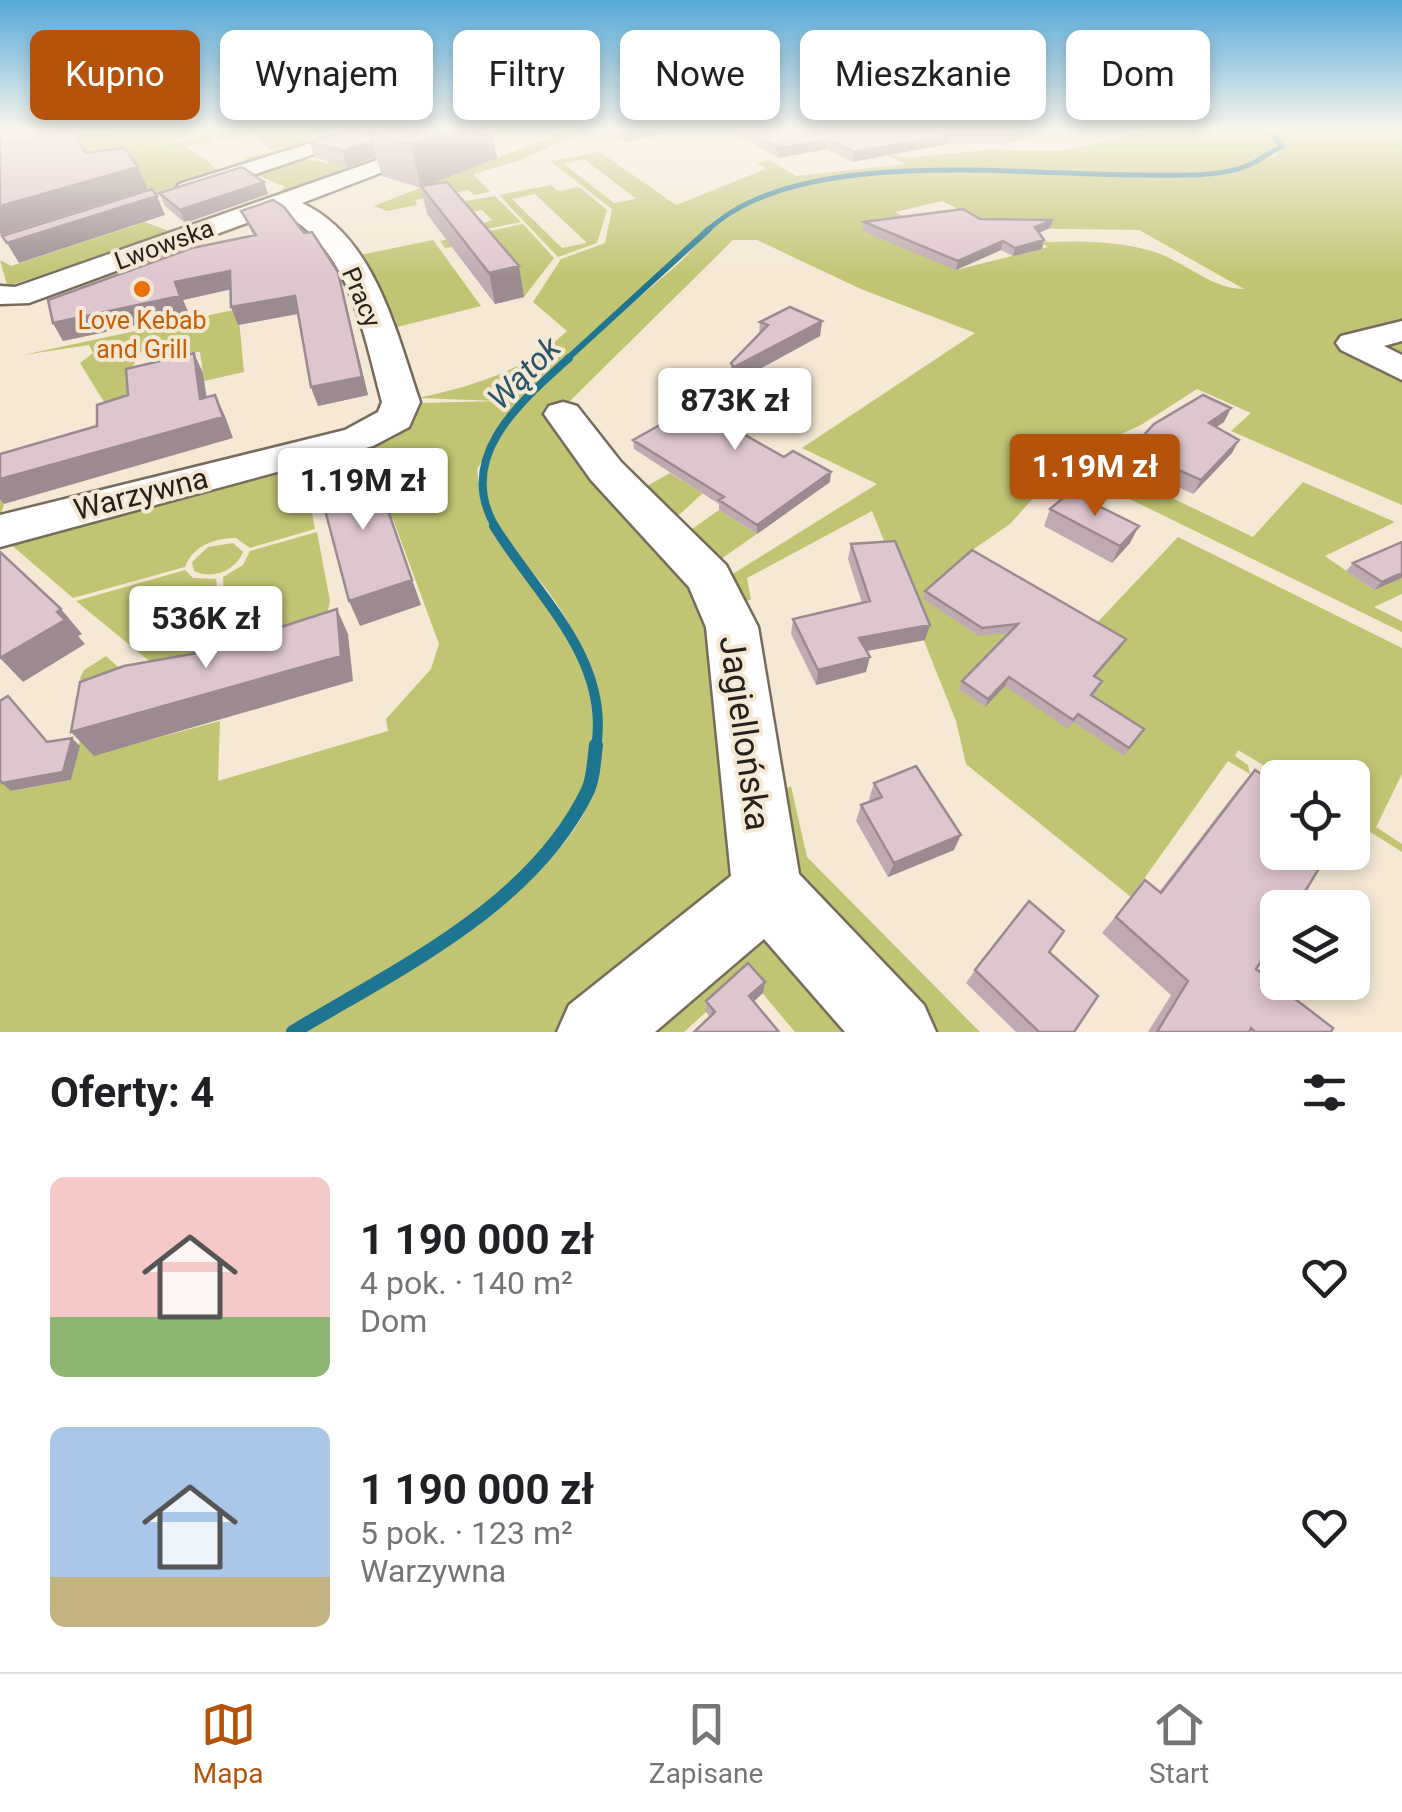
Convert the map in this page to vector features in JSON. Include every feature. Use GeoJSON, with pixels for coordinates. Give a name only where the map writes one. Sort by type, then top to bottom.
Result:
{"type":"FeatureCollection","features":[{"type":"Feature","properties":{"kind":"street"},"geometry":{"type":"LineString","coordinates":[[166,196],[219,179]]}},
{"type":"Feature","properties":{"kind":"street","name":"Lwowska"},"geometry":{"type":"LineString","coordinates":[[6,303],[343,179]]}},
{"type":"Feature","properties":{"kind":"street","name":"Pracy"},"geometry":{"type":"LineString","coordinates":[[280,202],[299,208],[322,226],[340,248],[364,292],[401,402],[395,419]]}},
{"type":"Feature","properties":{"kind":"street"},"geometry":{"type":"LineString","coordinates":[[1402,331],[1353,343],[1402,369]]}},
{"type":"Feature","properties":{"kind":"street","name":"Jagiellońska"},"geometry":{"type":"LineString","coordinates":[[563,414],[606,471],[709,578],[732,626],[767,891]]}},
{"type":"Feature","properties":{"kind":"street","name":"Warzywna"},"geometry":{"type":"LineString","coordinates":[[0,531],[359,438],[395,419]]}},
{"type":"Feature","properties":{"kind":"street"},"geometry":{"type":"LineString","coordinates":[[596,1032],[767,891],[897,1032]]}},
{"type":"Feature","properties":{"kind":"green space"},"geometry":{"type":"Polygon","coordinates":[[[142,179],[200,179],[121,203],[117,198],[150,191],[142,179]]]}},
{"type":"Feature","properties":{"kind":"green space"},"geometry":{"type":"Polygon","coordinates":[[[267,179],[324,179],[278,195],[285,187],[267,179]]]}},
{"type":"Feature","properties":{"kind":"green space"},"geometry":{"type":"Polygon","coordinates":[[[443,179],[478,179],[490,192],[474,195],[469,190],[415,200],[417,205],[387,211],[374,206],[443,179]]]}},
{"type":"Feature","properties":{"kind":"green space"},"geometry":{"type":"Polygon","coordinates":[[[573,179],[583,179],[614,203],[636,199],[610,179],[639,179],[676,205],[741,179],[1402,179],[1402,505],[1231,431],[1251,413],[1197,389],[1141,425],[1079,453],[1253,537],[1303,482],[1395,522],[1325,556],[1374,590],[1402,578],[1402,594],[1374,607],[1402,621],[1402,632],[1062,466],[1010,524],[968,553],[1093,627],[1178,537],[1402,648],[1402,774],[1376,827],[1402,844],[1402,852],[1370,832],[1370,760],[1260,760],[1260,763],[1238,750],[1235,756],[1248,765],[1250,774],[1228,761],[1131,897],[966,764],[956,721],[872,511],[747,578],[751,600],[742,601],[731,575],[877,484],[802,448],[975,333],[861,289],[757,240],[733,240],[568,403],[706,579],[759,865],[581,1032],[299,1032],[416,961],[502,901],[569,837],[588,804],[600,753],[600,726],[588,666],[565,616],[504,539],[482,496],[482,468],[493,444],[477,469],[481,502],[504,546],[544,592],[586,668],[595,726],[594,763],[581,806],[555,845],[454,928],[285,1032],[0,1032],[0,776],[12,791],[71,780],[88,704],[80,678],[84,670],[106,656],[135,682],[94,755],[220,721],[218,781],[388,731],[386,719],[431,669],[439,644],[393,519],[333,501],[322,459],[394,436],[414,417],[419,403],[499,401],[418,398],[516,367],[567,331],[533,302],[561,259],[605,243],[612,209],[573,179]],[[797,182],[720,216],[591,340],[681,261],[723,217],[797,182]],[[942,201],[895,212],[908,219],[956,270],[1048,247],[1040,242],[1099,242],[1158,253],[1211,281],[1244,289],[1139,230],[997,228],[942,201]],[[534,394],[511,416],[493,444],[534,394]]]}},
{"type":"Feature","properties":{"kind":"green space"},"geometry":{"type":"Polygon","coordinates":[[[551,185],[558,191],[579,187],[607,210],[597,243],[558,257],[499,195],[551,185]],[[535,194],[512,199],[562,248],[586,243],[535,194]]]}},
{"type":"Feature","properties":{"kind":"green space"},"geometry":{"type":"Polygon","coordinates":[[[495,196],[521,222],[454,236],[492,220],[482,210],[440,218],[431,207],[495,196]]]}},
{"type":"Feature","properties":{"kind":"green space"},"geometry":{"type":"Polygon","coordinates":[[[145,222],[169,231],[7,285],[0,260],[11,266],[145,222]]]}},
{"type":"Feature","properties":{"kind":"green space"},"geometry":{"type":"Polygon","coordinates":[[[523,224],[554,258],[524,297],[449,241],[452,247],[445,248],[440,241],[523,224]]]}},
{"type":"Feature","properties":{"kind":"green space"},"geometry":{"type":"Polygon","coordinates":[[[433,240],[481,306],[385,330],[397,323],[375,277],[365,282],[362,278],[373,273],[364,258],[353,262],[355,256],[433,240]]]}},
{"type":"Feature","properties":{"kind":"green space"},"geometry":{"type":"Polygon","coordinates":[[[238,309],[244,372],[204,381],[200,352],[141,352],[128,374],[132,413],[1,480],[4,504],[0,518],[0,473],[104,420],[109,410],[80,363],[93,353],[89,345],[23,355],[238,309]]]}},
{"type":"Feature","properties":{"kind":"green space"},"geometry":{"type":"Polygon","coordinates":[[[303,464],[315,529],[250,548],[236,538],[212,542],[193,554],[185,567],[73,598],[9,543],[303,464]]]}},
{"type":"Feature","properties":{"kind":"green space"},"geometry":{"type":"Polygon","coordinates":[[[670,473],[703,493],[680,514],[670,516],[643,494],[647,486],[670,473]]]}},
{"type":"Feature","properties":{"kind":"green space"},"geometry":{"type":"Polygon","coordinates":[[[719,510],[757,534],[718,561],[688,540],[692,529],[719,510]]]}},
{"type":"Feature","properties":{"kind":"green space"},"geometry":{"type":"Polygon","coordinates":[[[317,532],[330,601],[327,614],[230,651],[226,625],[241,615],[246,605],[241,595],[224,594],[223,577],[243,565],[250,551],[317,532]]]}},
{"type":"Feature","properties":{"kind":"green space"},"geometry":{"type":"Polygon","coordinates":[[[233,543],[243,552],[229,569],[216,574],[194,571],[192,562],[208,547],[233,543]]]}},
{"type":"Feature","properties":{"kind":"green space"},"geometry":{"type":"Polygon","coordinates":[[[185,570],[193,578],[216,579],[218,596],[200,609],[197,620],[204,626],[220,626],[224,653],[154,665],[76,601],[185,570]]]}},
{"type":"Feature","properties":{"kind":"green space"},"geometry":{"type":"Polygon","coordinates":[[[791,786],[807,857],[980,1032],[931,1032],[790,883],[778,792],[791,786]]]}},
{"type":"Feature","properties":{"kind":"green space"},"geometry":{"type":"Polygon","coordinates":[[[760,930],[865,1032],[795,1032],[747,975],[684,1032],[632,1032],[760,930]]]}},
{"type":"Feature","properties":{"kind":"building"},"geometry":{"type":"Polygon","coordinates":[[[0,179],[95,179],[0,206],[0,179]]]}},
{"type":"Feature","properties":{"kind":"building"},"geometry":{"type":"Polygon","coordinates":[[[203,179],[264,182],[180,210],[159,193],[203,179]]]}},
{"type":"Feature","properties":{"kind":"building"},"geometry":{"type":"Polygon","coordinates":[[[447,182],[519,266],[489,273],[421,186],[447,182]]]}},
{"type":"Feature","properties":{"kind":"building"},"geometry":{"type":"Polygon","coordinates":[[[152,189],[157,196],[7,243],[2,236],[152,189]]]}},
{"type":"Feature","properties":{"kind":"building"},"geometry":{"type":"Polygon","coordinates":[[[273,200],[284,207],[304,233],[312,232],[338,272],[362,377],[311,387],[295,296],[231,307],[230,271],[175,282],[180,296],[53,323],[48,300],[192,248],[256,235],[241,211],[273,200]]]}},
{"type":"Feature","properties":{"kind":"building"},"geometry":{"type":"Polygon","coordinates":[[[963,209],[980,219],[1053,220],[1035,227],[1044,240],[1015,248],[1003,241],[958,261],[864,222],[963,209]]]}},
{"type":"Feature","properties":{"kind":"building"},"geometry":{"type":"Polygon","coordinates":[[[790,307],[822,321],[734,367],[731,363],[768,325],[760,322],[790,307]]]}},
{"type":"Feature","properties":{"kind":"building"},"geometry":{"type":"Polygon","coordinates":[[[194,353],[200,399],[215,395],[223,417],[0,479],[0,454],[97,426],[97,405],[128,395],[126,369],[194,353]]]}},
{"type":"Feature","properties":{"kind":"building"},"geometry":{"type":"Polygon","coordinates":[[[759,370],[782,376],[770,388],[776,390],[738,431],[784,457],[793,451],[831,472],[757,525],[719,500],[724,497],[633,440],[685,411],[721,432],[719,392],[759,370]]]}},
{"type":"Feature","properties":{"kind":"building"},"geometry":{"type":"Polygon","coordinates":[[[1203,395],[1231,408],[1209,423],[1239,440],[1201,480],[1131,449],[1154,424],[1203,395]]]}},
{"type":"Feature","properties":{"kind":"building"},"geometry":{"type":"Polygon","coordinates":[[[372,464],[412,580],[349,601],[319,487],[327,485],[324,477],[372,464]]]}},
{"type":"Feature","properties":{"kind":"building"},"geometry":{"type":"Polygon","coordinates":[[[1070,492],[1139,526],[1120,546],[1050,509],[1070,492]]]}},
{"type":"Feature","properties":{"kind":"building"},"geometry":{"type":"Polygon","coordinates":[[[895,541],[930,625],[859,638],[870,657],[818,670],[793,619],[870,601],[851,544],[895,541]]]}},
{"type":"Feature","properties":{"kind":"building"},"geometry":{"type":"Polygon","coordinates":[[[1402,542],[1402,573],[1382,582],[1353,563],[1402,542]]]}},
{"type":"Feature","properties":{"kind":"building"},"geometry":{"type":"Polygon","coordinates":[[[972,550],[1126,639],[1094,676],[1102,681],[1091,695],[1144,729],[1129,748],[1078,714],[1073,720],[1009,677],[988,699],[962,681],[1018,624],[982,628],[925,591],[972,550]]]}},
{"type":"Feature","properties":{"kind":"building"},"geometry":{"type":"Polygon","coordinates":[[[0,552],[61,609],[57,612],[65,620],[0,658],[0,552]]]}},
{"type":"Feature","properties":{"kind":"building"},"geometry":{"type":"Polygon","coordinates":[[[337,609],[341,656],[71,732],[80,682],[124,666],[203,652],[337,609]]]}},
{"type":"Feature","properties":{"kind":"building"},"geometry":{"type":"Polygon","coordinates":[[[8,696],[47,742],[72,738],[63,772],[2,783],[0,701],[8,696]]]}},
{"type":"Feature","properties":{"kind":"building"},"geometry":{"type":"Polygon","coordinates":[[[916,766],[961,835],[894,863],[861,805],[882,797],[874,783],[916,766]]]}},
{"type":"Feature","properties":{"kind":"building"},"geometry":{"type":"Polygon","coordinates":[[[1255,770],[1260,773],[1260,870],[1318,870],[1306,890],[1260,890],[1260,963],[1256,969],[1260,972],[1260,1000],[1296,1000],[1333,1028],[1331,1032],[1255,1032],[1251,1028],[1249,1032],[1157,1032],[1188,981],[1116,917],[1145,880],[1161,893],[1255,770]]]}},
{"type":"Feature","properties":{"kind":"building"},"geometry":{"type":"Polygon","coordinates":[[[1029,901],[1064,931],[1049,952],[1098,996],[1074,1032],[1039,1032],[975,970],[1029,901]]]}},
{"type":"Feature","properties":{"kind":"building"},"geometry":{"type":"Polygon","coordinates":[[[748,963],[765,982],[749,996],[779,1032],[694,1032],[715,1012],[706,1001],[748,963]]]}},
{"type":"Feature","properties":{"kind":"waterway","name":"Wątok"},"geometry":{"type":"LineString","coordinates":[[707,231],[747,204],[796,186],[831,179]]}},
{"type":"Feature","properties":{"kind":"waterway","name":"Wątok"},"geometry":{"type":"LineString","coordinates":[[566,360],[709,229]]}},
{"type":"Feature","properties":{"kind":"waterway","name":"Wątok"},"geometry":{"type":"LineString","coordinates":[[496,528],[485,502],[483,478],[487,455],[513,413],[569,358]]}},
{"type":"Feature","properties":{"kind":"waterway","name":"Wątok"},"geometry":{"type":"LineString","coordinates":[[494,526],[581,656],[598,715],[596,748]]}},
{"type":"Feature","properties":{"kind":"waterway","name":"Wątok"},"geometry":{"type":"LineString","coordinates":[[293,1032],[459,931],[533,868],[564,831],[588,790],[596,745]]}},
{"type":"Feature","properties":{"kind":"place","name":"Love Kebab and Grill"},"geometry":{"type":"Point","coordinates":[142,289]}}]}
